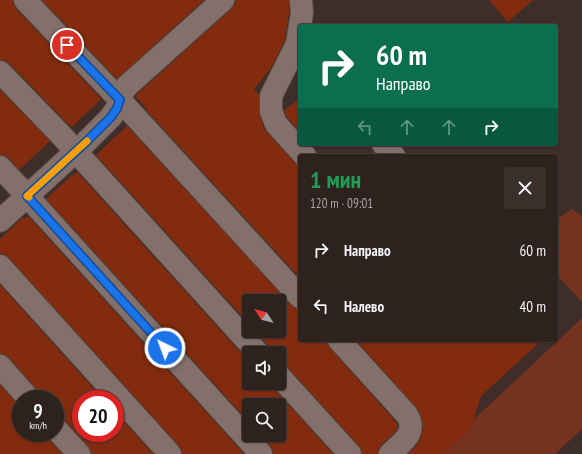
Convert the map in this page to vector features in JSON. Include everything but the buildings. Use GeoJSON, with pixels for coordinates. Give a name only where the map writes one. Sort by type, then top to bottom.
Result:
{"type":"FeatureCollection","features":[{"type":"Feature","properties":{"kind":"lane"},"geometry":{"type":"LineString","coordinates":[[25,0],[120,100],[298,295]]}},
{"type":"Feature","properties":{"kind":"lane"},"geometry":{"type":"LineString","coordinates":[[0,221],[76,152],[111,117],[117,108],[122,93],[127,86],[223,0]]}},
{"type":"Feature","properties":{"kind":"lane"},"geometry":{"type":"LineString","coordinates":[[301,0],[301,24]]}},
{"type":"Feature","properties":{"kind":"lane"},"geometry":{"type":"LineString","coordinates":[[298,46],[271,96],[271,111],[276,124],[303,154]]}},
{"type":"Feature","properties":{"kind":"lane"},"geometry":{"type":"LineString","coordinates":[[0,72],[76,152],[252,346]]}},
{"type":"Feature","properties":{"kind":"lane"},"geometry":{"type":"LineString","coordinates":[[385,146],[392,154]]}},
{"type":"Feature","properties":{"kind":"lane"},"geometry":{"type":"LineString","coordinates":[[0,167],[261,454]]}},
{"type":"Feature","properties":{"kind":"lane"},"geometry":{"type":"LineString","coordinates":[[0,266],[170,454]]}},
{"type":"Feature","properties":{"kind":"lane"},"geometry":{"type":"LineString","coordinates":[[341,342],[407,415],[410,421],[410,433],[390,454]]}},
{"type":"Feature","properties":{"kind":"lane"},"geometry":{"type":"LineString","coordinates":[[0,366],[21,390]]}},
{"type":"Feature","properties":{"kind":"lane"},"geometry":{"type":"LineString","coordinates":[[286,384],[350,454]]}},
{"type":"Feature","properties":{"kind":"lane"},"geometry":{"type":"LineString","coordinates":[[64,438],[79,454]]}},
{"type":"Feature","properties":{"kind":"shaded area"},"geometry":{"type":"Polygon","coordinates":[[[572,209],[582,216],[582,302],[558,276],[558,219],[572,209]]]}},
{"type":"Feature","properties":{"kind":"shaded area"},"geometry":{"type":"Polygon","coordinates":[[[582,318],[582,429],[555,454],[437,454],[558,342],[582,318]]]}},
{"type":"Feature","properties":{"kind":"slow traffic"},"geometry":{"type":"LineString","coordinates":[[29,197],[27,196],[87,141]]}},
{"type":"Feature","properties":{"kind":"route"},"geometry":{"type":"LineString","coordinates":[[67,45],[120,100],[111,117],[27,196],[165,348]]}}]}
